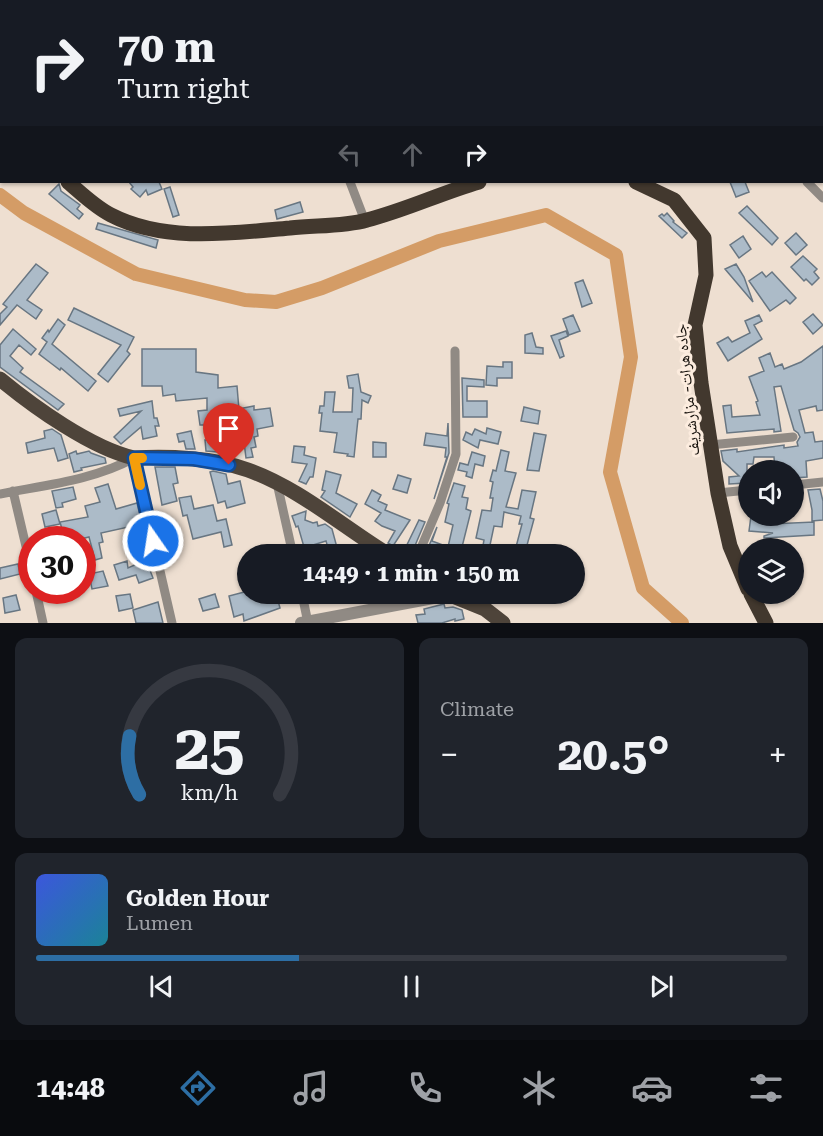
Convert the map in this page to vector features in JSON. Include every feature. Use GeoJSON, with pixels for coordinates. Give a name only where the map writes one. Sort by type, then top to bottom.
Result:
{"type":"FeatureCollection","features":[{"type":"Feature","properties":{"kind":"highway"},"geometry":{"type":"LineString","coordinates":[[69,183],[111,215],[143,227],[182,234],[237,232],[364,221],[476,183]]}},
{"type":"Feature","properties":{"kind":"highway","name":"جاده هرات- مزارشریف"},"geometry":{"type":"LineString","coordinates":[[638,183],[674,200],[704,238],[706,275],[695,325],[718,493],[730,546],[738,565]]}},
{"type":"Feature","properties":{"kind":"highway"},"geometry":{"type":"LineString","coordinates":[[756,604],[766,623]]}},
{"type":"Feature","properties":{"kind":"main road"},"geometry":{"type":"LineString","coordinates":[[0,379],[86,439],[134,458],[194,459],[247,469],[277,483],[372,544]]}},
{"type":"Feature","properties":{"kind":"main road"},"geometry":{"type":"LineString","coordinates":[[473,604],[485,609],[503,623]]}},
{"type":"Feature","properties":{"kind":"street"},"geometry":{"type":"LineString","coordinates":[[350,183],[364,221]]}},
{"type":"Feature","properties":{"kind":"street"},"geometry":{"type":"LineString","coordinates":[[808,183],[823,198]]}},
{"type":"Feature","properties":{"kind":"street"},"geometry":{"type":"LineString","coordinates":[[423,544],[440,503],[456,454],[455,351]]}},
{"type":"Feature","properties":{"kind":"street"},"geometry":{"type":"LineString","coordinates":[[710,445],[793,437]]}},
{"type":"Feature","properties":{"kind":"street"},"geometry":{"type":"LineString","coordinates":[[0,494],[80,478],[121,465],[134,458],[172,623]]}},
{"type":"Feature","properties":{"kind":"street"},"geometry":{"type":"LineString","coordinates":[[804,484],[823,482]]}},
{"type":"Feature","properties":{"kind":"street"},"geometry":{"type":"LineString","coordinates":[[277,483],[291,544]]}},
{"type":"Feature","properties":{"kind":"street"},"geometry":{"type":"LineString","coordinates":[[13,491],[21,526]]}},
{"type":"Feature","properties":{"kind":"street"},"geometry":{"type":"LineString","coordinates":[[718,493],[738,491]]}},
{"type":"Feature","properties":{"kind":"street"},"geometry":{"type":"LineString","coordinates":[[39,604],[43,623]]}},
{"type":"Feature","properties":{"kind":"street"},"geometry":{"type":"LineString","coordinates":[[303,604],[305,622],[398,604]]}},
{"type":"Feature","properties":{"kind":"building"},"geometry":{"type":"Polygon","coordinates":[[[130,183],[159,183],[162,189],[148,195],[146,190],[140,197],[131,189],[133,187],[130,183]]]}},
{"type":"Feature","properties":{"kind":"building"},"geometry":{"type":"Polygon","coordinates":[[[730,183],[745,183],[749,192],[736,197],[730,183]]]}},
{"type":"Feature","properties":{"kind":"building"},"geometry":{"type":"Polygon","coordinates":[[[59,184],[61,191],[80,205],[77,209],[83,214],[79,219],[49,194],[59,184]]]}},
{"type":"Feature","properties":{"kind":"building"},"geometry":{"type":"Polygon","coordinates":[[[170,187],[179,215],[173,217],[164,189],[170,187]]]}},
{"type":"Feature","properties":{"kind":"building"},"geometry":{"type":"Polygon","coordinates":[[[300,202],[303,212],[277,219],[275,210],[300,202]]]}},
{"type":"Feature","properties":{"kind":"building"},"geometry":{"type":"Polygon","coordinates":[[[747,206],[778,238],[772,245],[739,213],[747,206]]]}},
{"type":"Feature","properties":{"kind":"building"},"geometry":{"type":"Polygon","coordinates":[[[667,213],[673,222],[687,233],[682,238],[659,216],[667,213]]]}},
{"type":"Feature","properties":{"kind":"building"},"geometry":{"type":"Polygon","coordinates":[[[98,223],[158,240],[156,248],[96,229],[98,223]]]}},
{"type":"Feature","properties":{"kind":"building"},"geometry":{"type":"Polygon","coordinates":[[[796,233],[807,245],[796,255],[785,243],[796,233]]]}},
{"type":"Feature","properties":{"kind":"building"},"geometry":{"type":"Polygon","coordinates":[[[743,236],[751,249],[739,258],[730,245],[743,236]]]}},
{"type":"Feature","properties":{"kind":"building"},"geometry":{"type":"Polygon","coordinates":[[[803,256],[817,269],[814,272],[819,278],[812,285],[806,279],[804,281],[791,267],[803,256]]]}},
{"type":"Feature","properties":{"kind":"building"},"geometry":{"type":"Polygon","coordinates":[[[36,264],[48,273],[27,300],[42,310],[36,319],[17,305],[0,325],[0,314],[7,307],[3,304],[36,264]]]}},
{"type":"Feature","properties":{"kind":"building"},"geometry":{"type":"Polygon","coordinates":[[[736,264],[744,277],[753,302],[725,269],[736,264]]]}},
{"type":"Feature","properties":{"kind":"building"},"geometry":{"type":"Polygon","coordinates":[[[762,272],[766,277],[772,272],[796,298],[790,304],[786,300],[770,311],[749,281],[762,272]]]}},
{"type":"Feature","properties":{"kind":"building"},"geometry":{"type":"Polygon","coordinates":[[[583,280],[592,303],[582,307],[575,283],[583,280]]]}},
{"type":"Feature","properties":{"kind":"building"},"geometry":{"type":"Polygon","coordinates":[[[74,308],[134,337],[127,351],[130,354],[108,382],[98,374],[121,345],[68,320],[74,308]]]}},
{"type":"Feature","properties":{"kind":"building"},"geometry":{"type":"Polygon","coordinates":[[[813,314],[823,325],[813,334],[803,322],[813,314]]]}},
{"type":"Feature","properties":{"kind":"building"},"geometry":{"type":"Polygon","coordinates":[[[573,315],[580,331],[569,335],[563,319],[573,315]]]}},
{"type":"Feature","properties":{"kind":"building"},"geometry":{"type":"Polygon","coordinates":[[[759,315],[762,321],[754,325],[762,339],[728,361],[717,343],[728,337],[732,342],[750,333],[745,321],[759,315]]]}},
{"type":"Feature","properties":{"kind":"building"},"geometry":{"type":"Polygon","coordinates":[[[58,319],[65,325],[52,344],[96,381],[88,391],[61,368],[60,370],[39,354],[47,342],[42,338],[58,319]]]}},
{"type":"Feature","properties":{"kind":"building"},"geometry":{"type":"Polygon","coordinates":[[[13,329],[36,349],[31,355],[19,345],[10,356],[23,368],[20,372],[64,404],[58,410],[0,367],[0,345],[13,329]]]}},
{"type":"Feature","properties":{"kind":"building"},"geometry":{"type":"Polygon","coordinates":[[[566,331],[568,336],[559,340],[564,356],[560,358],[551,336],[566,331]]]}},
{"type":"Feature","properties":{"kind":"building"},"geometry":{"type":"Polygon","coordinates":[[[532,333],[536,347],[543,348],[543,354],[525,353],[525,335],[532,333]]]}},
{"type":"Feature","properties":{"kind":"building"},"geometry":{"type":"Polygon","coordinates":[[[823,346],[823,410],[817,411],[816,406],[799,410],[805,433],[813,432],[815,442],[823,441],[823,458],[806,461],[807,477],[804,477],[804,460],[774,460],[774,457],[738,460],[738,475],[723,461],[721,451],[737,449],[737,452],[784,445],[784,448],[798,446],[797,442],[800,437],[794,430],[781,386],[774,387],[781,431],[774,432],[774,429],[727,433],[723,406],[731,405],[732,417],[760,415],[756,402],[758,401],[749,377],[764,371],[759,358],[770,353],[775,367],[782,364],[784,369],[801,362],[823,346]]]}},
{"type":"Feature","properties":{"kind":"building"},"geometry":{"type":"Polygon","coordinates":[[[142,349],[196,349],[196,372],[218,375],[218,388],[237,386],[239,410],[219,411],[217,415],[221,436],[230,436],[230,453],[206,451],[205,440],[207,440],[204,425],[200,425],[198,411],[207,410],[207,398],[176,401],[175,394],[163,396],[162,386],[142,386],[142,349]]]}},
{"type":"Feature","properties":{"kind":"building"},"geometry":{"type":"Polygon","coordinates":[[[503,362],[512,362],[512,378],[497,378],[497,386],[486,385],[487,366],[503,367],[503,362]]]}},
{"type":"Feature","properties":{"kind":"building"},"geometry":{"type":"Polygon","coordinates":[[[358,374],[361,392],[371,396],[368,403],[362,400],[354,457],[334,452],[337,433],[320,431],[322,413],[319,413],[320,406],[324,406],[325,392],[335,392],[333,412],[352,412],[353,388],[349,388],[347,376],[358,374]]]}},
{"type":"Feature","properties":{"kind":"building"},"geometry":{"type":"Polygon","coordinates":[[[462,378],[484,380],[484,387],[467,386],[467,401],[487,401],[487,417],[463,417],[462,378]]]}},
{"type":"Feature","properties":{"kind":"building"},"geometry":{"type":"Polygon","coordinates":[[[152,401],[154,418],[157,418],[159,426],[155,426],[157,436],[143,439],[141,427],[121,444],[114,437],[141,411],[120,416],[118,409],[152,401]]]}},
{"type":"Feature","properties":{"kind":"building"},"geometry":{"type":"Polygon","coordinates":[[[254,406],[254,410],[270,408],[273,426],[257,429],[258,436],[254,437],[256,447],[251,448],[253,457],[246,458],[244,442],[248,442],[243,408],[254,406]]]}},
{"type":"Feature","properties":{"kind":"building"},"geometry":{"type":"Polygon","coordinates":[[[524,407],[540,411],[538,424],[521,421],[524,407]]]}},
{"type":"Feature","properties":{"kind":"building"},"geometry":{"type":"Polygon","coordinates":[[[448,423],[449,453],[434,499],[447,457],[445,457],[446,448],[424,445],[426,433],[447,436],[448,423]]]}},
{"type":"Feature","properties":{"kind":"building"},"geometry":{"type":"Polygon","coordinates":[[[487,428],[501,432],[498,444],[480,440],[478,448],[463,440],[466,432],[472,435],[475,429],[486,434],[487,428]]]}},
{"type":"Feature","properties":{"kind":"building"},"geometry":{"type":"Polygon","coordinates":[[[52,429],[61,435],[68,458],[58,461],[54,448],[28,453],[26,443],[45,438],[44,431],[52,429]]]}},
{"type":"Feature","properties":{"kind":"building"},"geometry":{"type":"Polygon","coordinates":[[[191,431],[195,449],[186,449],[184,441],[179,442],[177,434],[191,431]]]}},
{"type":"Feature","properties":{"kind":"building"},"geometry":{"type":"Polygon","coordinates":[[[534,433],[546,435],[539,471],[527,470],[534,433]]]}},
{"type":"Feature","properties":{"kind":"building"},"geometry":{"type":"Polygon","coordinates":[[[373,442],[386,443],[386,457],[373,457],[373,442]]]}},
{"type":"Feature","properties":{"kind":"building"},"geometry":{"type":"Polygon","coordinates":[[[294,446],[305,447],[304,455],[316,458],[313,477],[310,477],[306,484],[299,481],[307,464],[292,462],[294,446]]]}},
{"type":"Feature","properties":{"kind":"building"},"geometry":{"type":"Polygon","coordinates":[[[501,450],[509,452],[505,471],[516,473],[506,507],[518,509],[522,490],[536,492],[530,518],[534,519],[527,544],[517,544],[522,524],[519,524],[521,516],[504,512],[502,527],[494,526],[490,544],[483,544],[484,540],[476,538],[482,510],[491,511],[493,498],[490,498],[493,482],[490,481],[493,470],[496,471],[501,450]]]}},
{"type":"Feature","properties":{"kind":"building"},"geometry":{"type":"Polygon","coordinates":[[[76,451],[77,454],[89,451],[105,458],[106,463],[81,468],[82,470],[74,472],[69,454],[76,451]]]}},
{"type":"Feature","properties":{"kind":"building"},"geometry":{"type":"Polygon","coordinates":[[[472,452],[485,456],[483,466],[475,464],[472,478],[466,476],[467,472],[458,470],[460,463],[468,465],[472,452]]]}},
{"type":"Feature","properties":{"kind":"building"},"geometry":{"type":"Polygon","coordinates":[[[155,467],[175,467],[178,483],[173,484],[177,501],[162,505],[155,467]]]}},
{"type":"Feature","properties":{"kind":"building"},"geometry":{"type":"Polygon","coordinates":[[[326,471],[341,475],[336,493],[357,504],[350,517],[321,497],[325,491],[322,490],[326,471]]]}},
{"type":"Feature","properties":{"kind":"building"},"geometry":{"type":"Polygon","coordinates":[[[210,472],[226,474],[228,484],[240,481],[245,503],[227,508],[225,501],[218,503],[210,472]]]}},
{"type":"Feature","properties":{"kind":"building"},"geometry":{"type":"Polygon","coordinates":[[[398,475],[411,479],[407,493],[393,489],[398,475]]]}},
{"type":"Feature","properties":{"kind":"building"},"geometry":{"type":"Polygon","coordinates":[[[738,476],[738,484],[729,484],[729,477],[738,476]]]}},
{"type":"Feature","properties":{"kind":"building"},"geometry":{"type":"Polygon","coordinates":[[[454,483],[465,486],[462,497],[468,498],[466,509],[471,511],[463,544],[449,544],[453,525],[445,522],[449,504],[447,503],[454,483]]]}},
{"type":"Feature","properties":{"kind":"building"},"geometry":{"type":"Polygon","coordinates":[[[108,484],[116,509],[137,503],[142,524],[101,533],[103,542],[99,543],[102,558],[96,560],[96,526],[61,526],[60,522],[88,517],[85,506],[100,502],[95,488],[108,484]]]}},
{"type":"Feature","properties":{"kind":"building"},"geometry":{"type":"Polygon","coordinates":[[[73,487],[76,499],[62,503],[63,507],[56,508],[52,491],[73,487]]]}},
{"type":"Feature","properties":{"kind":"building"},"geometry":{"type":"Polygon","coordinates":[[[820,489],[823,501],[823,520],[812,521],[808,490],[820,489]]]}},
{"type":"Feature","properties":{"kind":"building"},"geometry":{"type":"Polygon","coordinates":[[[372,490],[381,495],[378,501],[387,505],[385,510],[410,520],[394,544],[388,543],[395,531],[375,521],[381,513],[365,504],[372,490]]]}},
{"type":"Feature","properties":{"kind":"building"},"geometry":{"type":"Polygon","coordinates":[[[191,496],[194,509],[213,505],[217,521],[226,519],[232,545],[224,547],[221,532],[193,539],[187,515],[183,516],[179,498],[191,496]]]}},
{"type":"Feature","properties":{"kind":"building"},"geometry":{"type":"Polygon","coordinates":[[[56,510],[60,524],[45,526],[42,514],[56,510]]]}},
{"type":"Feature","properties":{"kind":"building"},"geometry":{"type":"Polygon","coordinates":[[[306,511],[305,520],[317,522],[318,526],[325,524],[332,529],[336,544],[327,544],[326,541],[303,544],[298,526],[296,527],[292,516],[306,511]]]}},
{"type":"Feature","properties":{"kind":"building"},"geometry":{"type":"Polygon","coordinates":[[[419,520],[425,522],[416,544],[407,544],[419,520]]]}},
{"type":"Feature","properties":{"kind":"building"},"geometry":{"type":"Polygon","coordinates":[[[804,522],[814,522],[814,535],[764,538],[773,533],[749,531],[750,526],[804,526],[804,522]]]}},
{"type":"Feature","properties":{"kind":"building"},"geometry":{"type":"Polygon","coordinates":[[[437,527],[432,541],[440,544],[430,544],[437,527]]]}},
{"type":"Feature","properties":{"kind":"building"},"geometry":{"type":"Polygon","coordinates":[[[146,560],[153,578],[139,583],[136,575],[119,580],[114,565],[127,561],[128,568],[146,560]]]}},
{"type":"Feature","properties":{"kind":"building"},"geometry":{"type":"Polygon","coordinates":[[[18,564],[18,574],[0,579],[0,568],[18,564]]]}},
{"type":"Feature","properties":{"kind":"building"},"geometry":{"type":"Polygon","coordinates":[[[103,571],[108,586],[96,588],[96,572],[103,571]]]}},
{"type":"Feature","properties":{"kind":"building"},"geometry":{"type":"Polygon","coordinates":[[[130,594],[133,608],[119,611],[116,596],[130,594]]]}},
{"type":"Feature","properties":{"kind":"building"},"geometry":{"type":"Polygon","coordinates":[[[215,594],[219,607],[203,611],[199,599],[215,594]]]}},
{"type":"Feature","properties":{"kind":"building"},"geometry":{"type":"Polygon","coordinates":[[[237,594],[237,604],[279,604],[280,608],[244,621],[243,614],[234,617],[229,596],[237,594]]]}},
{"type":"Feature","properties":{"kind":"building"},"geometry":{"type":"Polygon","coordinates":[[[16,595],[20,610],[5,613],[3,598],[16,595]]]}},
{"type":"Feature","properties":{"kind":"building"},"geometry":{"type":"Polygon","coordinates":[[[158,602],[163,623],[136,623],[133,610],[158,602]]]}},
{"type":"Feature","properties":{"kind":"building"},"geometry":{"type":"Polygon","coordinates":[[[444,604],[445,608],[453,607],[462,610],[464,619],[442,623],[418,623],[416,615],[425,614],[424,609],[444,604]]]}},
{"type":"Feature","properties":{"kind":"waterway"},"geometry":{"type":"LineString","coordinates":[[0,195],[24,213],[136,274],[245,300],[276,302],[322,288],[439,241],[546,215],[616,255],[631,357],[610,472],[643,588],[682,623]]}},
{"type":"Feature","properties":{"kind":"slow traffic"},"geometry":{"type":"LineString","coordinates":[[140,485],[134,458],[142,458]]}},
{"type":"Feature","properties":{"kind":"route"},"geometry":{"type":"LineString","coordinates":[[153,541],[134,458],[194,459],[229,465]]}}]}
